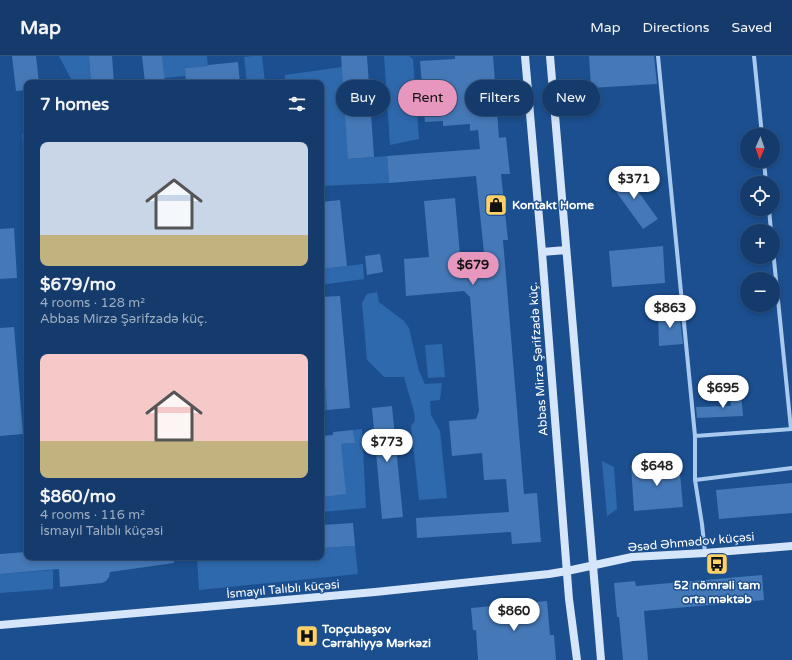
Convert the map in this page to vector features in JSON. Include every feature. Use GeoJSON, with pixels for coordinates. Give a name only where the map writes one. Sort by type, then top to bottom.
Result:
{"type":"FeatureCollection","features":[{"type":"Feature","properties":{"kind":"main road","name":"Abbas Mirzə Şərifzadə küç."},"geometry":{"type":"LineString","coordinates":[[525,56],[569,599],[577,660]]}},
{"type":"Feature","properties":{"kind":"main road"},"geometry":{"type":"LineString","coordinates":[[550,56],[601,660]]}},
{"type":"Feature","properties":{"kind":"main road"},"geometry":{"type":"LineString","coordinates":[[542,252],[566,250]]}},
{"type":"Feature","properties":{"kind":"main road","name":"Əsəd Əhmədov küçəsi"},"geometry":{"type":"LineString","coordinates":[[567,571],[632,557],[792,546]]}},
{"type":"Feature","properties":{"kind":"main road","name":"İsmayıl Talıblı küçəsi"},"geometry":{"type":"LineString","coordinates":[[0,625],[375,592],[567,571]]}},
{"type":"Feature","properties":{"kind":"street"},"geometry":{"type":"LineString","coordinates":[[658,56],[695,436],[694,480],[705,553]]}},
{"type":"Feature","properties":{"kind":"street"},"geometry":{"type":"LineString","coordinates":[[754,56],[761,128]]}},
{"type":"Feature","properties":{"kind":"street"},"geometry":{"type":"LineString","coordinates":[[695,436],[791,429],[774,264]]}},
{"type":"Feature","properties":{"kind":"street"},"geometry":{"type":"LineString","coordinates":[[694,480],[792,468]]}},
{"type":"Feature","properties":{"kind":"shaded area"},"geometry":{"type":"Polygon","coordinates":[[[59,56],[89,56],[91,80],[71,80],[59,56]]]}},
{"type":"Feature","properties":{"kind":"shaded area"},"geometry":{"type":"Polygon","coordinates":[[[162,56],[207,56],[208,66],[185,68],[186,76],[164,78],[162,56]]]}},
{"type":"Feature","properties":{"kind":"shaded area"},"geometry":{"type":"Polygon","coordinates":[[[262,56],[265,80],[247,80],[244,57],[262,56]]]}},
{"type":"Feature","properties":{"kind":"shaded area"},"geometry":{"type":"Polygon","coordinates":[[[384,56],[409,56],[413,59],[415,80],[398,80],[398,116],[417,116],[419,139],[390,145],[388,116],[390,116],[390,80],[386,80],[384,56]]]}},
{"type":"Feature","properties":{"kind":"shaded area"},"geometry":{"type":"Polygon","coordinates":[[[342,67],[343,80],[336,80],[336,116],[346,116],[349,159],[387,156],[389,183],[324,186],[324,80],[285,80],[285,75],[342,67]]]}},
{"type":"Feature","properties":{"kind":"shaded area"},"geometry":{"type":"Polygon","coordinates":[[[22,134],[24,134],[24,161],[22,134]]]}},
{"type":"Feature","properties":{"kind":"shaded area"},"geometry":{"type":"Polygon","coordinates":[[[363,264],[364,279],[324,285],[324,269],[363,264]]]}},
{"type":"Feature","properties":{"kind":"shaded area"},"geometry":{"type":"Polygon","coordinates":[[[377,292],[379,302],[404,321],[409,328],[419,371],[425,384],[442,383],[440,400],[430,401],[431,415],[440,431],[447,498],[419,500],[411,426],[415,421],[414,412],[404,377],[384,377],[367,360],[362,303],[367,294],[377,292]]]}},
{"type":"Feature","properties":{"kind":"shaded area"},"geometry":{"type":"Polygon","coordinates":[[[442,344],[445,377],[428,378],[425,345],[442,344]]]}},
{"type":"Feature","properties":{"kind":"shaded area"},"geometry":{"type":"Polygon","coordinates":[[[324,373],[327,410],[324,410],[324,373]]]}},
{"type":"Feature","properties":{"kind":"shaded area"},"geometry":{"type":"Polygon","coordinates":[[[362,429],[366,508],[324,512],[324,489],[341,444],[354,443],[353,430],[362,429]]]}},
{"type":"Feature","properties":{"kind":"shaded area"},"geometry":{"type":"Polygon","coordinates":[[[602,461],[614,467],[617,509],[607,516],[602,461]]]}},
{"type":"Feature","properties":{"kind":"shaded area"},"geometry":{"type":"Polygon","coordinates":[[[355,546],[358,574],[199,590],[197,560],[324,560],[324,548],[355,546]]]}},
{"type":"Feature","properties":{"kind":"shaded area"},"geometry":{"type":"Polygon","coordinates":[[[53,570],[53,589],[0,593],[0,574],[53,570]]]}},
{"type":"Feature","properties":{"kind":"building"},"geometry":{"type":"Polygon","coordinates":[[[12,56],[36,56],[39,80],[24,80],[24,90],[16,91],[12,56]]]}},
{"type":"Feature","properties":{"kind":"building"},"geometry":{"type":"Polygon","coordinates":[[[89,56],[112,56],[114,80],[91,80],[89,56]]]}},
{"type":"Feature","properties":{"kind":"building"},"geometry":{"type":"Polygon","coordinates":[[[142,56],[162,56],[165,80],[145,80],[142,56]]]}},
{"type":"Feature","properties":{"kind":"building"},"geometry":{"type":"Polygon","coordinates":[[[341,56],[367,56],[369,80],[343,80],[341,56]]]}},
{"type":"Feature","properties":{"kind":"building"},"geometry":{"type":"Polygon","coordinates":[[[455,56],[493,56],[495,80],[465,80],[465,116],[497,116],[499,138],[506,137],[510,174],[501,174],[508,240],[503,240],[524,494],[537,493],[541,542],[512,544],[511,532],[417,538],[416,518],[509,512],[506,479],[484,480],[482,453],[452,456],[449,421],[476,419],[479,411],[470,297],[464,291],[406,296],[404,259],[429,257],[424,201],[455,198],[460,255],[484,253],[476,176],[389,183],[387,156],[480,149],[478,130],[470,131],[470,124],[443,126],[443,121],[425,122],[425,116],[457,116],[457,80],[422,80],[420,61],[455,59],[455,56]]]}},
{"type":"Feature","properties":{"kind":"building"},"geometry":{"type":"Polygon","coordinates":[[[589,56],[654,56],[657,84],[600,87],[600,80],[590,80],[589,56]]]}},
{"type":"Feature","properties":{"kind":"building"},"geometry":{"type":"Polygon","coordinates":[[[238,62],[240,80],[186,80],[185,68],[238,62]]]}},
{"type":"Feature","properties":{"kind":"building"},"geometry":{"type":"Polygon","coordinates":[[[345,116],[371,116],[374,157],[348,159],[345,116]]]}},
{"type":"Feature","properties":{"kind":"building"},"geometry":{"type":"Polygon","coordinates":[[[624,172],[658,219],[643,229],[609,182],[624,172]]]}},
{"type":"Feature","properties":{"kind":"building"},"geometry":{"type":"Polygon","coordinates":[[[340,200],[347,266],[324,269],[324,202],[340,200]]]}},
{"type":"Feature","properties":{"kind":"building"},"geometry":{"type":"Polygon","coordinates":[[[14,228],[17,278],[0,279],[0,229],[14,228]]]}},
{"type":"Feature","properties":{"kind":"building"},"geometry":{"type":"Polygon","coordinates":[[[663,246],[665,283],[612,287],[609,251],[663,246]]]}},
{"type":"Feature","properties":{"kind":"building"},"geometry":{"type":"Polygon","coordinates":[[[380,254],[383,272],[367,275],[365,256],[380,254]]]}},
{"type":"Feature","properties":{"kind":"building"},"geometry":{"type":"Polygon","coordinates":[[[340,296],[350,408],[327,410],[324,373],[324,297],[340,296]]]}},
{"type":"Feature","properties":{"kind":"building"},"geometry":{"type":"Polygon","coordinates":[[[679,311],[683,344],[659,346],[658,312],[679,311]]]}},
{"type":"Feature","properties":{"kind":"building"},"geometry":{"type":"Polygon","coordinates":[[[14,327],[23,434],[0,436],[0,328],[14,327]]]}},
{"type":"Feature","properties":{"kind":"building"},"geometry":{"type":"Polygon","coordinates":[[[741,392],[743,416],[697,418],[696,407],[731,406],[730,393],[741,392]]]}},
{"type":"Feature","properties":{"kind":"building"},"geometry":{"type":"Polygon","coordinates":[[[392,406],[403,517],[382,519],[372,408],[392,406]]]}},
{"type":"Feature","properties":{"kind":"building"},"geometry":{"type":"Polygon","coordinates":[[[353,430],[355,443],[341,444],[346,494],[324,497],[324,436],[333,435],[333,432],[353,430]]]}},
{"type":"Feature","properties":{"kind":"building"},"geometry":{"type":"Polygon","coordinates":[[[679,462],[683,507],[634,511],[631,466],[679,462]]]}},
{"type":"Feature","properties":{"kind":"building"},"geometry":{"type":"Polygon","coordinates":[[[792,483],[792,513],[719,519],[716,490],[792,483]]]}},
{"type":"Feature","properties":{"kind":"building"},"geometry":{"type":"Polygon","coordinates":[[[353,523],[355,546],[324,548],[324,525],[353,523]]]}},
{"type":"Feature","properties":{"kind":"building"},"geometry":{"type":"Polygon","coordinates":[[[24,552],[24,560],[174,560],[174,563],[110,572],[109,577],[102,583],[60,587],[59,569],[0,574],[0,554],[24,552]]]}},
{"type":"Feature","properties":{"kind":"building"},"geometry":{"type":"Polygon","coordinates":[[[762,575],[764,600],[644,611],[648,660],[623,660],[614,583],[635,581],[636,586],[762,575]]]}},
{"type":"Feature","properties":{"kind":"building"},"geometry":{"type":"Polygon","coordinates":[[[547,601],[550,635],[554,635],[556,660],[478,660],[476,630],[473,630],[471,608],[547,601]]]}},
{"type":"Feature","properties":{"kind":"place","name":"Kontakt Home"},"geometry":{"type":"Point","coordinates":[496,205]}},
{"type":"Feature","properties":{"kind":"place","name":"52 nömrəli tam orta məktəb"},"geometry":{"type":"Point","coordinates":[717,564]}},
{"type":"Feature","properties":{"kind":"place","name":"Topçubaşov Cərrahiyyə Mərkəzi"},"geometry":{"type":"Point","coordinates":[307,636]}}]}
